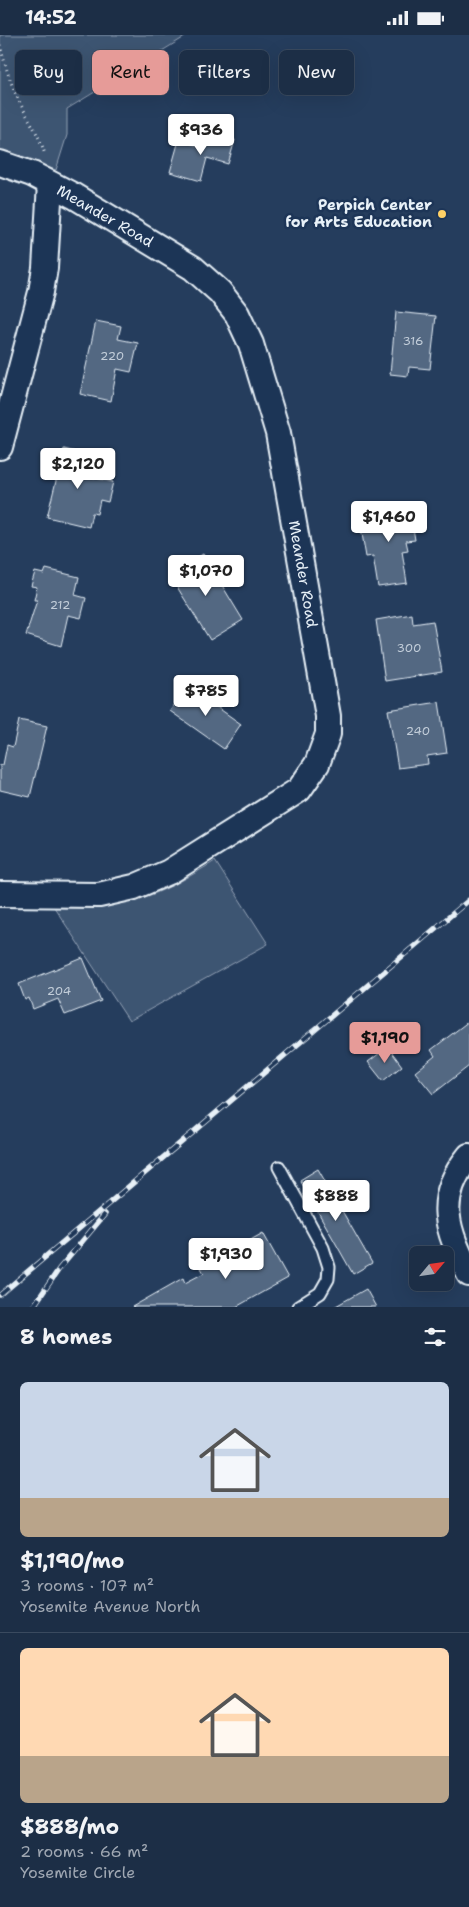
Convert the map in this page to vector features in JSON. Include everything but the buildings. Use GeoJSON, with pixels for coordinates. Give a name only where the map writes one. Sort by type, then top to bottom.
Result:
{"type":"FeatureCollection","features":[{"type":"Feature","properties":{"kind":"street","name":"Meander Road"},"geometry":{"type":"LineString","coordinates":[[0,163],[50,184],[92,205],[193,268],[220,292],[237,314],[251,344],[278,433],[328,716],[328,735],[318,765],[299,790],[190,860],[152,880],[134,887],[99,895],[0,894]]}},
{"type":"Feature","properties":{"kind":"street"},"geometry":{"type":"LineString","coordinates":[[0,447],[41,292],[45,267],[50,184]]}},
{"type":"Feature","properties":{"kind":"street"},"geometry":{"type":"LineString","coordinates":[[469,1156],[454,1177],[449,1188],[447,1207],[448,1226],[469,1274]]}},
{"type":"Feature","properties":{"kind":"lane"},"geometry":{"type":"LineString","coordinates":[[279,1167],[322,1248],[329,1267],[328,1279],[320,1293],[298,1307]]}},
{"type":"Feature","properties":{"kind":"path"},"geometry":{"type":"LineString","coordinates":[[0,45],[6,70],[19,100],[41,140],[50,184]]}},
{"type":"Feature","properties":{"kind":"shaded area"},"geometry":{"type":"Polygon","coordinates":[[[0,35],[188,35],[163,50],[92,50],[92,94],[67,109],[67,135],[56,170],[0,152],[0,35]]]}},
{"type":"Feature","properties":{"kind":"shaded area"},"geometry":{"type":"Polygon","coordinates":[[[215,861],[268,944],[129,1021],[54,907],[101,906],[139,899],[174,885],[215,861]]]}},
{"type":"Feature","properties":{"kind":"railway"},"geometry":{"type":"LineString","coordinates":[[0,1295],[469,900]]}},
{"type":"Feature","properties":{"kind":"railway"},"geometry":{"type":"LineString","coordinates":[[33,1307],[59,1269],[105,1214]]}},
{"type":"Feature","properties":{"kind":"place","name":"Perpich Center for Arts Education"},"geometry":{"type":"Point","coordinates":[442,214]}}]}
